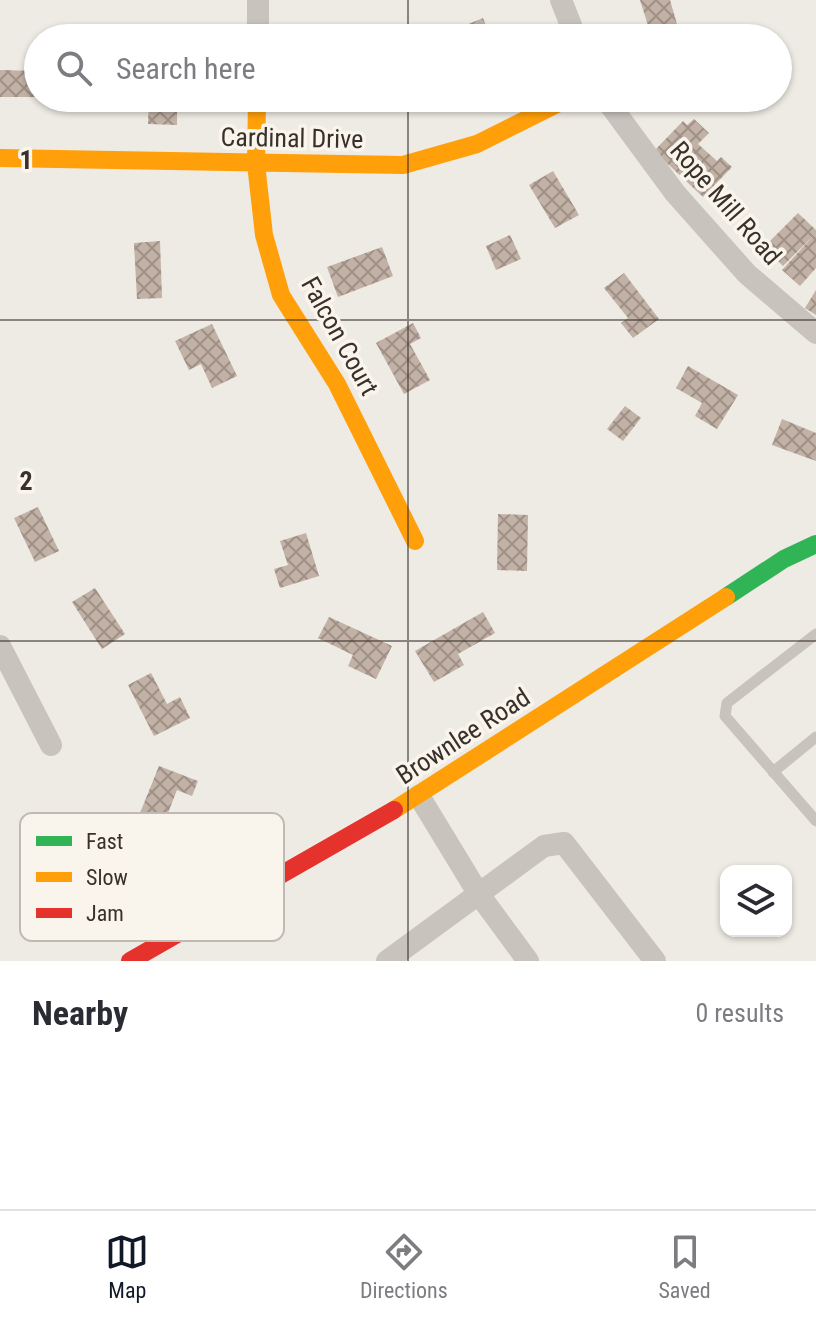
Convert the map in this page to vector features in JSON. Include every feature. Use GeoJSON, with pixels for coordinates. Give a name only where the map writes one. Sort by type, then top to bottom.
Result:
{"type":"FeatureCollection","features":[{"type":"Feature","properties":{"kind":"street"},"geometry":{"type":"LineString","coordinates":[[258,0],[258,24]]}},
{"type":"Feature","properties":{"kind":"street"},"geometry":{"type":"LineString","coordinates":[[561,0],[570,24]]}},
{"type":"Feature","properties":{"kind":"street","name":"Falcon Court"},"geometry":{"type":"LineString","coordinates":[[257,112],[256,164],[264,235],[281,295],[337,384],[415,541]]}},
{"type":"Feature","properties":{"kind":"street","name":"Cardinal Drive"},"geometry":{"type":"LineString","coordinates":[[0,158],[403,165],[477,144],[541,112]]}},
{"type":"Feature","properties":{"kind":"street","name":"Rope Mill Road"},"geometry":{"type":"LineString","coordinates":[[615,112],[675,193],[747,274],[816,333]]}},
{"type":"Feature","properties":{"kind":"street","name":"Brownlee Road"},"geometry":{"type":"LineString","coordinates":[[284,875],[419,796],[784,559],[816,544]]}},
{"type":"Feature","properties":{"kind":"street"},"geometry":{"type":"LineString","coordinates":[[0,646],[51,745]]}},
{"type":"Feature","properties":{"kind":"street"},"geometry":{"type":"LineString","coordinates":[[419,796],[478,893],[528,961]]}},
{"type":"Feature","properties":{"kind":"street"},"geometry":{"type":"LineString","coordinates":[[387,961],[544,846],[564,843],[655,961]]}},
{"type":"Feature","properties":{"kind":"street","name":"Brownlee Road"},"geometry":{"type":"LineString","coordinates":[[142,959],[173,941]]}},
{"type":"Feature","properties":{"kind":"lane"},"geometry":{"type":"LineString","coordinates":[[816,634],[727,703],[725,716],[816,821]]}},
{"type":"Feature","properties":{"kind":"lane"},"geometry":{"type":"LineString","coordinates":[[773,772],[816,737]]}},
{"type":"Feature","properties":{"kind":"building"},"geometry":{"type":"Polygon","coordinates":[[[640,0],[670,0],[677,24],[648,24],[640,0]]]}},
{"type":"Feature","properties":{"kind":"building"},"geometry":{"type":"Polygon","coordinates":[[[483,18],[485,24],[469,24],[483,18]]]}},
{"type":"Feature","properties":{"kind":"building"},"geometry":{"type":"Polygon","coordinates":[[[0,70],[24,71],[24,97],[0,97],[0,70]]]}},
{"type":"Feature","properties":{"kind":"building"},"geometry":{"type":"Polygon","coordinates":[[[148,112],[177,112],[177,125],[148,124],[148,112]]]}},
{"type":"Feature","properties":{"kind":"building"},"geometry":{"type":"Polygon","coordinates":[[[694,119],[709,133],[698,144],[717,161],[721,157],[732,167],[703,197],[654,151],[683,121],[687,125],[694,119]]]}},
{"type":"Feature","properties":{"kind":"building"},"geometry":{"type":"Polygon","coordinates":[[[553,171],[579,215],[555,228],[529,185],[553,171]]]}},
{"type":"Feature","properties":{"kind":"building"},"geometry":{"type":"Polygon","coordinates":[[[798,213],[816,230],[816,268],[800,286],[782,270],[814,235],[783,266],[764,247],[798,213]]]}},
{"type":"Feature","properties":{"kind":"building"},"geometry":{"type":"Polygon","coordinates":[[[510,235],[521,259],[496,270],[486,246],[510,235]]]}},
{"type":"Feature","properties":{"kind":"building"},"geometry":{"type":"Polygon","coordinates":[[[160,241],[162,298],[137,299],[134,243],[160,241]]]}},
{"type":"Feature","properties":{"kind":"building"},"geometry":{"type":"Polygon","coordinates":[[[382,247],[393,276],[338,297],[327,267],[382,247]]]}},
{"type":"Feature","properties":{"kind":"building"},"geometry":{"type":"Polygon","coordinates":[[[624,273],[659,319],[633,338],[621,323],[628,318],[604,288],[624,273]]]}},
{"type":"Feature","properties":{"kind":"building"},"geometry":{"type":"Polygon","coordinates":[[[816,290],[816,315],[805,308],[816,290]]]}},
{"type":"Feature","properties":{"kind":"building"},"geometry":{"type":"Polygon","coordinates":[[[413,323],[421,338],[410,344],[430,380],[404,394],[376,343],[413,323]]]}},
{"type":"Feature","properties":{"kind":"building"},"geometry":{"type":"Polygon","coordinates":[[[212,324],[237,376],[212,388],[201,364],[189,370],[175,341],[212,324]]]}},
{"type":"Feature","properties":{"kind":"building"},"geometry":{"type":"Polygon","coordinates":[[[688,366],[738,395],[717,429],[695,416],[702,403],[676,388],[688,366]]]}},
{"type":"Feature","properties":{"kind":"building"},"geometry":{"type":"Polygon","coordinates":[[[625,406],[641,418],[623,441],[607,429],[625,406]]]}},
{"type":"Feature","properties":{"kind":"building"},"geometry":{"type":"Polygon","coordinates":[[[782,419],[816,433],[816,461],[772,445],[782,419]]]}},
{"type":"Feature","properties":{"kind":"building"},"geometry":{"type":"Polygon","coordinates":[[[38,507],[59,551],[35,562],[14,518],[38,507]]]}},
{"type":"Feature","properties":{"kind":"building"},"geometry":{"type":"Polygon","coordinates":[[[498,514],[528,515],[527,571],[497,570],[498,514]]]}},
{"type":"Feature","properties":{"kind":"building"},"geometry":{"type":"Polygon","coordinates":[[[306,533],[319,576],[280,588],[274,569],[288,565],[280,541],[306,533]]]}},
{"type":"Feature","properties":{"kind":"building"},"geometry":{"type":"Polygon","coordinates":[[[95,588],[125,634],[102,649],[72,602],[95,588]]]}},
{"type":"Feature","properties":{"kind":"building"},"geometry":{"type":"Polygon","coordinates":[[[483,612],[495,633],[458,654],[464,665],[434,682],[415,651],[483,612]]]}},
{"type":"Feature","properties":{"kind":"building"},"geometry":{"type":"Polygon","coordinates":[[[329,617],[392,646],[376,679],[348,666],[353,655],[318,638],[329,617]]]}},
{"type":"Feature","properties":{"kind":"building"},"geometry":{"type":"Polygon","coordinates":[[[151,673],[167,704],[180,697],[190,718],[154,736],[128,685],[151,673]]]}},
{"type":"Feature","properties":{"kind":"building"},"geometry":{"type":"Polygon","coordinates":[[[159,766],[198,781],[192,796],[177,790],[168,813],[140,813],[159,766]]]}},
{"type":"Feature","properties":{"kind":"traffic: fast"},"geometry":{"type":"LineString","coordinates":[[726,597],[784,559],[816,544]]}},
{"type":"Feature","properties":{"kind":"traffic: slow"},"geometry":{"type":"LineString","coordinates":[[257,112],[256,164],[264,235],[281,295],[337,384],[415,541]]}},
{"type":"Feature","properties":{"kind":"traffic: slow"},"geometry":{"type":"LineString","coordinates":[[0,158],[403,165],[477,144],[541,112]]}},
{"type":"Feature","properties":{"kind":"traffic: slow"},"geometry":{"type":"LineString","coordinates":[[394,810],[726,597]]}},
{"type":"Feature","properties":{"kind":"traffic: jam"},"geometry":{"type":"LineString","coordinates":[[284,873],[394,810]]}},
{"type":"Feature","properties":{"kind":"traffic: jam"},"geometry":{"type":"LineString","coordinates":[[130,961],[165,941]]}}]}
